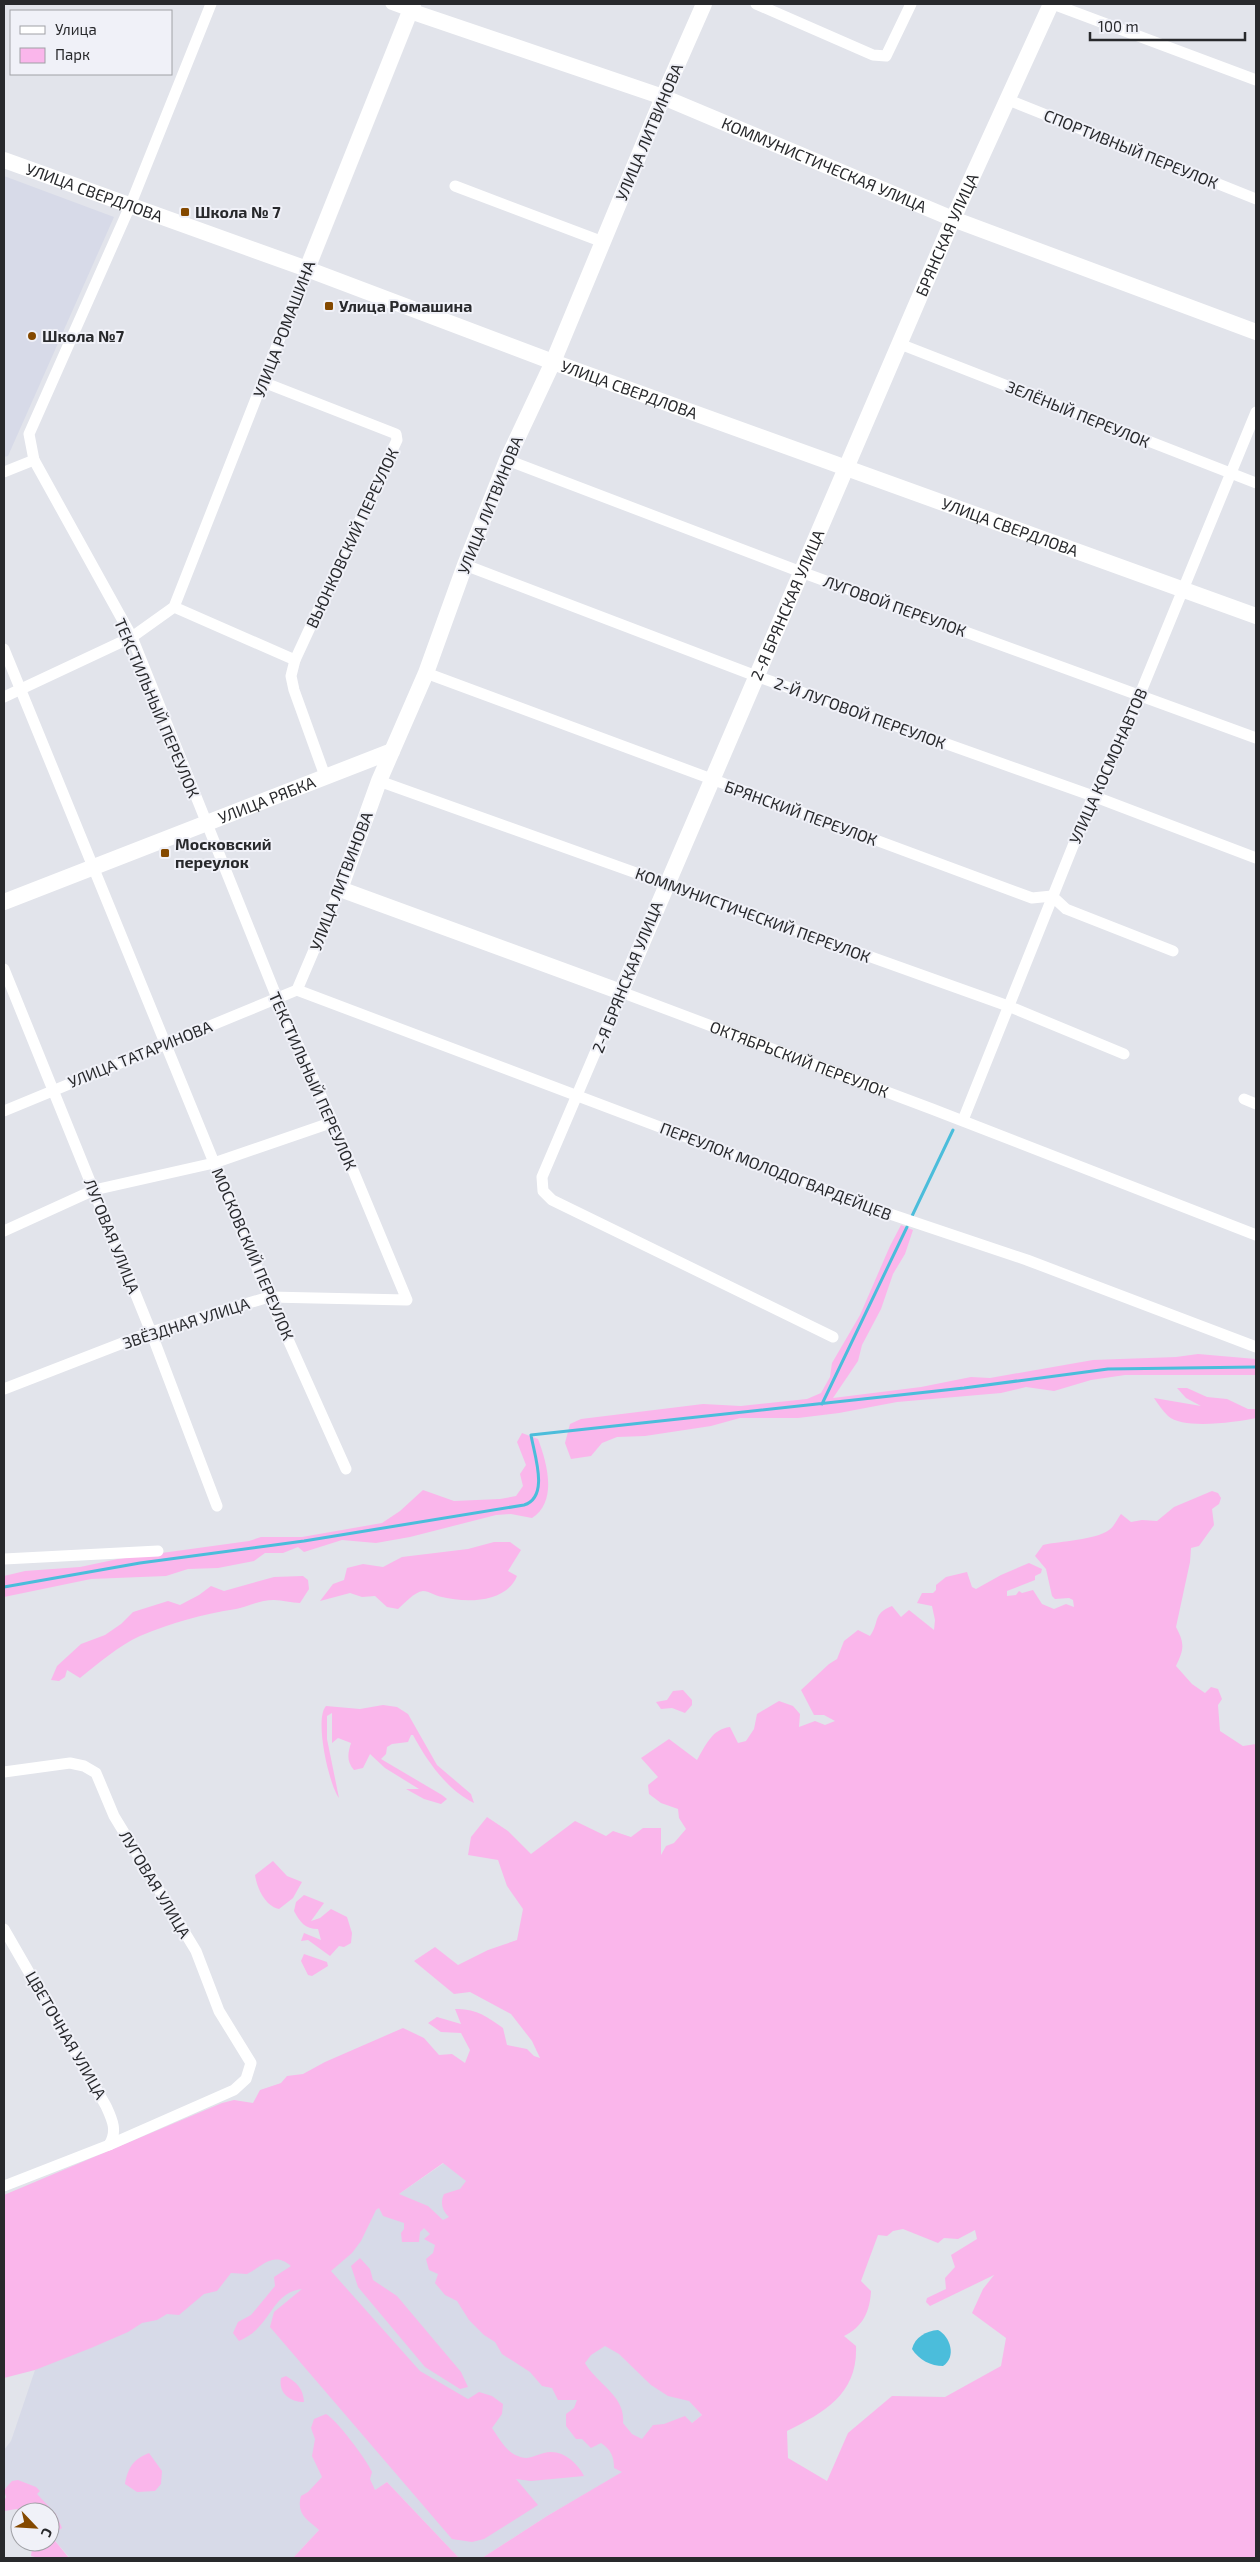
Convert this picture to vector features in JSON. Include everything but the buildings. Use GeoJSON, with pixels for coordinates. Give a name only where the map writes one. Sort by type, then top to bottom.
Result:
{"type":"FeatureCollection","features":[{"type":"Feature","properties":{"kind":"street","name":"ТЕКСТИЛЬНЫЙ ПЕРЕУЛОК"},"geometry":{"type":"LineString","coordinates":[[211,4],[130,206],[29,434],[34,460],[132,637],[204,822],[276,998],[332,1122],[406,1300]]}},
{"type":"Feature","properties":{"kind":"street","name":"КОММУНИСТИЧЕСКАЯ УЛИЦА"},"geometry":{"type":"LineString","coordinates":[[392,4],[412,7],[662,97],[953,219],[1256,332]]}},
{"type":"Feature","properties":{"kind":"street","name":"УЛИЦА ЛИТВИНОВА"},"geometry":{"type":"LineString","coordinates":[[297,990],[340,889],[392,751],[426,673],[465,565],[507,460],[553,362],[662,97],[704,4]]}},
{"type":"Feature","properties":{"kind":"street"},"geometry":{"type":"LineString","coordinates":[[756,4],[873,55],[886,56],[911,4]]}},
{"type":"Feature","properties":{"kind":"street"},"geometry":{"type":"LineString","coordinates":[[1052,4],[1256,80]]}},
{"type":"Feature","properties":{"kind":"street","name":"БРЯНСКАЯ УЛИЦА"},"geometry":{"type":"LineString","coordinates":[[847,467],[1006,99],[1052,4]]}},
{"type":"Feature","properties":{"kind":"street","name":"УЛИЦА РОМАШИНА"},"geometry":{"type":"LineString","coordinates":[[174,607],[412,7]]}},
{"type":"Feature","properties":{"kind":"street","name":"СПОРТИВНЫЙ ПЕРЕУЛОК"},"geometry":{"type":"LineString","coordinates":[[1006,99],[1256,199]]}},
{"type":"Feature","properties":{"kind":"street","name":"УЛИЦА СВЕРДЛОВА"},"geometry":{"type":"LineString","coordinates":[[4,160],[307,269],[553,362],[1256,616]]}},
{"type":"Feature","properties":{"kind":"street"},"geometry":{"type":"LineString","coordinates":[[455,186],[603,242]]}},
{"type":"Feature","properties":{"kind":"street","name":"ЗЕЛЁНЫЙ ПЕРЕУЛОК"},"geometry":{"type":"LineString","coordinates":[[900,344],[1256,484]]}},
{"type":"Feature","properties":{"kind":"street","name":"ВЬЮНКОВСКИЙ ПЕРЕУЛОК"},"geometry":{"type":"LineString","coordinates":[[263,382],[396,434],[397,440],[295,660],[291,676],[294,690],[325,776]]}},
{"type":"Feature","properties":{"kind":"street","name":"УЛИЦА КОСМОНАВТОВ"},"geometry":{"type":"LineString","coordinates":[[962,1120],[1093,796],[1140,694],[1256,412]]}},
{"type":"Feature","properties":{"kind":"street"},"geometry":{"type":"LineString","coordinates":[[4,472],[34,460]]}},
{"type":"Feature","properties":{"kind":"street","name":"ЛУГОВОЙ ПЕРЕУЛОК"},"geometry":{"type":"LineString","coordinates":[[507,460],[801,572],[1140,694],[1256,738]]}},
{"type":"Feature","properties":{"kind":"street","name":"2-Я БРЯНСКАЯ УЛИЦА"},"geometry":{"type":"LineString","coordinates":[[833,1337],[552,1200],[543,1191],[542,1177],[578,1096],[665,884],[847,467]]}},
{"type":"Feature","properties":{"kind":"street","name":"2-Й ЛУГОВОЙ ПЕРЕУЛОК"},"geometry":{"type":"LineString","coordinates":[[465,565],[756,676],[1093,796],[1256,858]]}},
{"type":"Feature","properties":{"kind":"street"},"geometry":{"type":"LineString","coordinates":[[4,697],[132,637],[174,607],[295,660]]}},
{"type":"Feature","properties":{"kind":"street","name":"МОСКОВСКИЙ ПЕРЕУЛОК"},"geometry":{"type":"LineString","coordinates":[[4,649],[269,1297],[346,1469]]}},
{"type":"Feature","properties":{"kind":"street","name":"БРЯНСКИЙ ПЕРЕУЛОК"},"geometry":{"type":"LineString","coordinates":[[426,673],[1032,898],[1052,896]]}},
{"type":"Feature","properties":{"kind":"street","name":"УЛИЦА РЯБКА"},"geometry":{"type":"LineString","coordinates":[[4,902],[204,822],[392,751]]}},
{"type":"Feature","properties":{"kind":"street","name":"КОММУНИСТИЧЕСКИЙ ПЕРЕУЛОК"},"geometry":{"type":"LineString","coordinates":[[380,781],[1008,1006],[1124,1054]]}},
{"type":"Feature","properties":{"kind":"street","name":"ОКТЯБРЬСКИЙ ПЕРЕУЛОК"},"geometry":{"type":"LineString","coordinates":[[340,889],[962,1120],[1256,1235]]}},
{"type":"Feature","properties":{"kind":"street"},"geometry":{"type":"LineString","coordinates":[[1052,896],[1066,909],[1173,951]]}},
{"type":"Feature","properties":{"kind":"street","name":"ЛУГОВАЯ УЛИЦА"},"geometry":{"type":"LineString","coordinates":[[4,969],[151,1332],[217,1506]]}},
{"type":"Feature","properties":{"kind":"street"},"geometry":{"type":"LineString","coordinates":[[276,998],[297,990]]}},
{"type":"Feature","properties":{"kind":"street","name":"ПЕРЕУЛОК МОЛОДОГВАРДЕЙЦЕВ"},"geometry":{"type":"LineString","coordinates":[[297,990],[890,1214],[1026,1260],[1256,1347]]}},
{"type":"Feature","properties":{"kind":"street","name":"УЛИЦА ТАТАРИНОВА"},"geometry":{"type":"LineString","coordinates":[[4,1111],[276,998]]}},
{"type":"Feature","properties":{"kind":"street"},"geometry":{"type":"LineString","coordinates":[[1244,1099],[1256,1104]]}},
{"type":"Feature","properties":{"kind":"street"},"geometry":{"type":"LineString","coordinates":[[4,1231],[94,1190],[214,1163],[332,1122]]}},
{"type":"Feature","properties":{"kind":"street","name":"ЗВЁЗДНАЯ УЛИЦА"},"geometry":{"type":"LineString","coordinates":[[4,1390],[151,1332],[269,1297],[406,1300]]}},
{"type":"Feature","properties":{"kind":"street"},"geometry":{"type":"LineString","coordinates":[[4,1559],[158,1551]]}},
{"type":"Feature","properties":{"kind":"street","name":"ЛУГОВАЯ УЛИЦА"},"geometry":{"type":"LineString","coordinates":[[4,1772],[70,1763],[84,1766],[96,1773],[114,1816],[196,1952],[219,2011],[251,2063],[246,2079],[234,2090],[109,2145]]}},
{"type":"Feature","properties":{"kind":"street","name":"ЦВЕТОЧНАЯ УЛИЦА"},"geometry":{"type":"LineString","coordinates":[[4,1929],[106,2106],[114,2123],[114,2133],[109,2145]]}},
{"type":"Feature","properties":{"kind":"street"},"geometry":{"type":"LineString","coordinates":[[4,2186],[109,2145]]}},
{"type":"Feature","properties":{"kind":"shaded area","name":"Школа №7"},"geometry":{"type":"Polygon","coordinates":[[[4,176],[114,217],[8,456],[4,457],[4,176]]]}},
{"type":"Feature","properties":{"kind":"shaded area"},"geometry":{"type":"Polygon","coordinates":[[[466,2148],[702,2415],[646,2459],[547,2516],[482,2558],[459,2558],[387,2482],[319,2530],[293,2558],[70,2558],[60,2546],[60,2502],[32,2502],[4,2487],[4,2450],[11,2441],[35,2370],[79,2336],[303,2231],[316,2251],[466,2148]]]}},
{"type":"Feature","properties":{"kind":"green space"},"geometry":{"type":"Polygon","coordinates":[[[901,1225],[913,1230],[905,1254],[893,1274],[881,1309],[862,1345],[858,1361],[833,1398],[921,1387],[971,1377],[990,1378],[1093,1360],[1176,1357],[1198,1354],[1256,1359],[1256,1375],[1125,1375],[1091,1380],[1054,1391],[1026,1387],[1001,1393],[897,1402],[839,1413],[798,1418],[740,1418],[711,1426],[645,1436],[617,1437],[602,1443],[591,1456],[571,1459],[565,1443],[570,1424],[581,1419],[703,1404],[741,1406],[807,1399],[821,1393],[830,1377],[832,1363],[860,1315],[901,1225]]]}},
{"type":"Feature","properties":{"kind":"green space"},"geometry":{"type":"Polygon","coordinates":[[[1177,1388],[1187,1388],[1207,1397],[1227,1399],[1248,1409],[1256,1409],[1256,1418],[1210,1424],[1185,1423],[1175,1420],[1168,1416],[1154,1398],[1201,1406],[1186,1398],[1177,1388]]]}},
{"type":"Feature","properties":{"kind":"green space"},"geometry":{"type":"Polygon","coordinates":[[[522,1433],[538,1439],[547,1470],[548,1492],[545,1502],[540,1511],[532,1518],[511,1514],[496,1515],[410,1537],[376,1543],[342,1540],[304,1552],[298,1547],[283,1553],[265,1553],[254,1561],[218,1568],[188,1569],[166,1576],[91,1579],[4,1597],[4,1576],[25,1571],[80,1567],[118,1559],[249,1541],[261,1537],[302,1537],[382,1523],[400,1511],[423,1490],[454,1501],[500,1499],[516,1496],[523,1486],[520,1474],[526,1465],[517,1442],[522,1433]]]}},
{"type":"Feature","properties":{"kind":"green space"},"geometry":{"type":"Polygon","coordinates":[[[1212,1491],[1218,1493],[1221,1498],[1219,1504],[1212,1509],[1214,1525],[1199,1546],[1191,1548],[1190,1562],[1176,1627],[1182,1646],[1181,1655],[1176,1666],[1192,1684],[1205,1693],[1211,1687],[1218,1689],[1222,1699],[1218,1705],[1220,1731],[1243,1746],[1256,1744],[1256,2558],[482,2558],[547,2516],[622,2472],[614,2468],[610,2451],[601,2443],[591,2448],[582,2439],[576,2439],[566,2426],[566,2414],[574,2408],[577,2400],[558,2400],[552,2388],[542,2386],[530,2372],[502,2354],[495,2342],[484,2335],[469,2320],[457,2301],[445,2295],[435,2283],[438,2274],[429,2270],[426,2259],[433,2253],[435,2245],[424,2239],[430,2234],[424,2228],[420,2232],[419,2242],[402,2242],[401,2233],[404,2229],[404,2223],[383,2216],[379,2208],[376,2210],[361,2241],[352,2253],[331,2271],[420,2371],[468,2399],[479,2392],[492,2396],[503,2404],[502,2414],[492,2428],[510,2451],[525,2458],[550,2452],[562,2454],[573,2461],[584,2476],[531,2481],[516,2479],[538,2505],[484,2539],[472,2542],[452,2539],[270,2327],[274,2312],[302,2289],[294,2291],[281,2299],[262,2324],[248,2336],[239,2341],[233,2333],[238,2322],[251,2315],[275,2286],[274,2277],[291,2266],[285,2262],[279,2260],[268,2261],[247,2274],[231,2273],[217,2291],[204,2294],[179,2315],[167,2314],[157,2320],[142,2323],[128,2332],[91,2348],[35,2370],[4,2378],[4,2195],[222,2103],[234,2100],[253,2103],[260,2090],[281,2083],[287,2076],[303,2074],[325,2062],[403,2028],[424,2038],[439,2055],[452,2054],[465,2063],[470,2050],[461,2033],[441,2032],[428,2023],[437,2017],[461,2024],[455,2009],[469,2010],[486,2017],[503,2028],[507,2045],[527,2049],[534,2056],[540,2058],[532,2041],[511,2014],[470,1992],[454,1994],[414,1961],[435,1947],[458,1965],[488,1950],[517,1940],[523,1909],[507,1886],[498,1860],[468,1855],[471,1837],[487,1817],[508,1831],[531,1854],[575,1821],[606,1836],[613,1831],[631,1837],[643,1828],[661,1828],[661,1855],[666,1846],[674,1843],[686,1829],[679,1818],[678,1809],[661,1803],[649,1794],[648,1785],[658,1777],[641,1758],[669,1739],[697,1760],[714,1734],[724,1728],[730,1727],[738,1743],[746,1741],[754,1729],[757,1714],[779,1701],[793,1706],[800,1714],[799,1727],[815,1721],[825,1725],[835,1721],[824,1715],[814,1715],[801,1690],[837,1659],[844,1641],[858,1630],[870,1636],[879,1615],[886,1609],[892,1606],[901,1617],[909,1610],[934,1630],[935,1620],[932,1606],[917,1603],[922,1593],[933,1593],[936,1590],[936,1585],[946,1577],[967,1572],[972,1587],[976,1589],[1001,1575],[1029,1563],[1042,1569],[1041,1573],[1035,1576],[1035,1580],[1007,1591],[1007,1596],[1016,1595],[1019,1591],[1022,1593],[1033,1590],[1042,1604],[1054,1609],[1066,1604],[1074,1607],[1073,1600],[1069,1598],[1055,1599],[1052,1596],[1046,1569],[1035,1556],[1043,1545],[1096,1536],[1109,1530],[1121,1514],[1131,1522],[1142,1520],[1157,1521],[1174,1507],[1212,1491]],[[443,2163],[399,2194],[428,2206],[443,2220],[449,2217],[442,2206],[444,2194],[460,2189],[466,2181],[443,2163]],[[903,2229],[893,2231],[887,2236],[878,2235],[861,2281],[871,2291],[867,2312],[861,2323],[844,2336],[856,2346],[852,2376],[837,2399],[815,2416],[787,2431],[788,2458],[827,2481],[848,2433],[892,2396],[945,2397],[1001,2366],[1006,2338],[972,2313],[983,2289],[994,2275],[930,2306],[926,2302],[927,2298],[946,2289],[945,2278],[955,2267],[951,2255],[977,2239],[975,2230],[958,2239],[944,2238],[938,2243],[903,2229]],[[605,2346],[591,2355],[585,2363],[620,2405],[623,2423],[632,2434],[642,2439],[653,2425],[664,2424],[685,2416],[692,2423],[702,2415],[689,2401],[668,2396],[651,2385],[619,2354],[605,2346]]]}},
{"type":"Feature","properties":{"kind":"green space"},"geometry":{"type":"Polygon","coordinates":[[[494,1542],[510,1542],[521,1550],[508,1571],[517,1576],[512,1585],[504,1592],[495,1596],[484,1599],[462,1600],[442,1597],[423,1591],[413,1596],[398,1609],[387,1607],[375,1596],[362,1597],[350,1593],[320,1601],[333,1584],[344,1580],[347,1568],[363,1564],[383,1567],[402,1557],[468,1549],[494,1542]]]}},
{"type":"Feature","properties":{"kind":"green space"},"geometry":{"type":"Polygon","coordinates":[[[303,1576],[308,1580],[309,1589],[300,1603],[269,1600],[175,1623],[132,1640],[80,1678],[67,1670],[65,1677],[59,1681],[51,1680],[57,1666],[81,1644],[105,1635],[121,1624],[133,1612],[168,1601],[180,1605],[211,1586],[224,1591],[274,1577],[303,1576]]]}},
{"type":"Feature","properties":{"kind":"green space"},"geometry":{"type":"Polygon","coordinates":[[[683,1690],[692,1700],[692,1705],[685,1713],[672,1708],[661,1709],[656,1702],[667,1700],[673,1691],[683,1690]]]}},
{"type":"Feature","properties":{"kind":"green space"},"geometry":{"type":"Polygon","coordinates":[[[383,1705],[397,1707],[408,1714],[437,1765],[471,1794],[474,1803],[455,1791],[447,1783],[425,1755],[413,1735],[411,1735],[408,1742],[392,1744],[387,1747],[386,1754],[381,1759],[447,1799],[441,1804],[424,1799],[406,1789],[419,1789],[385,1768],[370,1754],[363,1768],[354,1770],[348,1757],[351,1743],[338,1738],[332,1743],[332,1713],[327,1716],[327,1739],[339,1798],[331,1780],[324,1752],[322,1724],[326,1706],[360,1709],[383,1705]]]}},
{"type":"Feature","properties":{"kind":"green space"},"geometry":{"type":"Polygon","coordinates":[[[273,1861],[287,1876],[302,1882],[293,1898],[279,1909],[262,1896],[255,1875],[273,1861]]]}},
{"type":"Feature","properties":{"kind":"green space"},"geometry":{"type":"Polygon","coordinates":[[[304,1895],[324,1903],[311,1921],[320,1918],[331,1909],[347,1917],[352,1933],[351,1943],[344,1947],[339,1946],[330,1956],[308,1940],[301,1941],[304,1933],[321,1940],[318,1929],[310,1928],[303,1924],[294,1911],[296,1902],[304,1895]]]}},
{"type":"Feature","properties":{"kind":"green space"},"geometry":{"type":"Polygon","coordinates":[[[304,1954],[327,1962],[328,1966],[312,1976],[308,1975],[301,1961],[304,1954]]]}},
{"type":"Feature","properties":{"kind":"green space"},"geometry":{"type":"Polygon","coordinates":[[[360,2258],[370,2269],[373,2280],[397,2296],[461,2372],[468,2387],[460,2389],[425,2367],[358,2287],[351,2266],[360,2258]]]}},
{"type":"Feature","properties":{"kind":"green space"},"geometry":{"type":"Polygon","coordinates":[[[286,2376],[299,2386],[304,2402],[294,2400],[283,2392],[281,2378],[286,2376]]]}},
{"type":"Feature","properties":{"kind":"green space"},"geometry":{"type":"Polygon","coordinates":[[[326,2414],[344,2432],[364,2458],[372,2472],[370,2479],[375,2490],[387,2482],[459,2558],[293,2558],[319,2530],[301,2512],[300,2502],[301,2496],[308,2492],[322,2477],[312,2456],[315,2439],[311,2428],[314,2419],[326,2414]]]}},
{"type":"Feature","properties":{"kind":"green space"},"geometry":{"type":"Polygon","coordinates":[[[149,2453],[162,2471],[161,2484],[155,2491],[137,2492],[125,2484],[128,2473],[135,2461],[149,2453]]]}},
{"type":"Feature","properties":{"kind":"green space"},"geometry":{"type":"Polygon","coordinates":[[[18,2480],[36,2487],[40,2491],[37,2494],[45,2502],[10,2502],[10,2510],[4,2511],[6,2497],[4,2490],[12,2481],[18,2480]]]}},
{"type":"Feature","properties":{"kind":"green space"},"geometry":{"type":"Polygon","coordinates":[[[60,2547],[69,2558],[39,2558],[31,2556],[32,2552],[60,2552],[60,2547]]]}},
{"type":"Feature","properties":{"kind":"water"},"geometry":{"type":"Polygon","coordinates":[[[938,2330],[949,2342],[951,2352],[950,2357],[943,2366],[926,2362],[912,2349],[913,2345],[922,2335],[938,2330]]]}},
{"type":"Feature","properties":{"kind":"waterway"},"geometry":{"type":"LineString","coordinates":[[912,1216],[953,1130]]}},
{"type":"Feature","properties":{"kind":"waterway"},"geometry":{"type":"LineString","coordinates":[[822,1404],[907,1227]]}},
{"type":"Feature","properties":{"kind":"waterway"},"geometry":{"type":"LineString","coordinates":[[4,1587],[140,1563],[304,1541],[524,1505],[532,1500],[538,1484],[537,1463],[531,1435],[964,1388],[1108,1369],[1256,1367]]}},
{"type":"Feature","properties":{"kind":"place","name":"Школа № 7"},"geometry":{"type":"Point","coordinates":[185,212]}},
{"type":"Feature","properties":{"kind":"place","name":"Улица Ромашина"},"geometry":{"type":"Point","coordinates":[329,306]}},
{"type":"Feature","properties":{"kind":"place","name":"Школа №7"},"geometry":{"type":"Point","coordinates":[32,336]}},
{"type":"Feature","properties":{"kind":"place","name":"Московский переулок"},"geometry":{"type":"Point","coordinates":[165,853]}}]}
